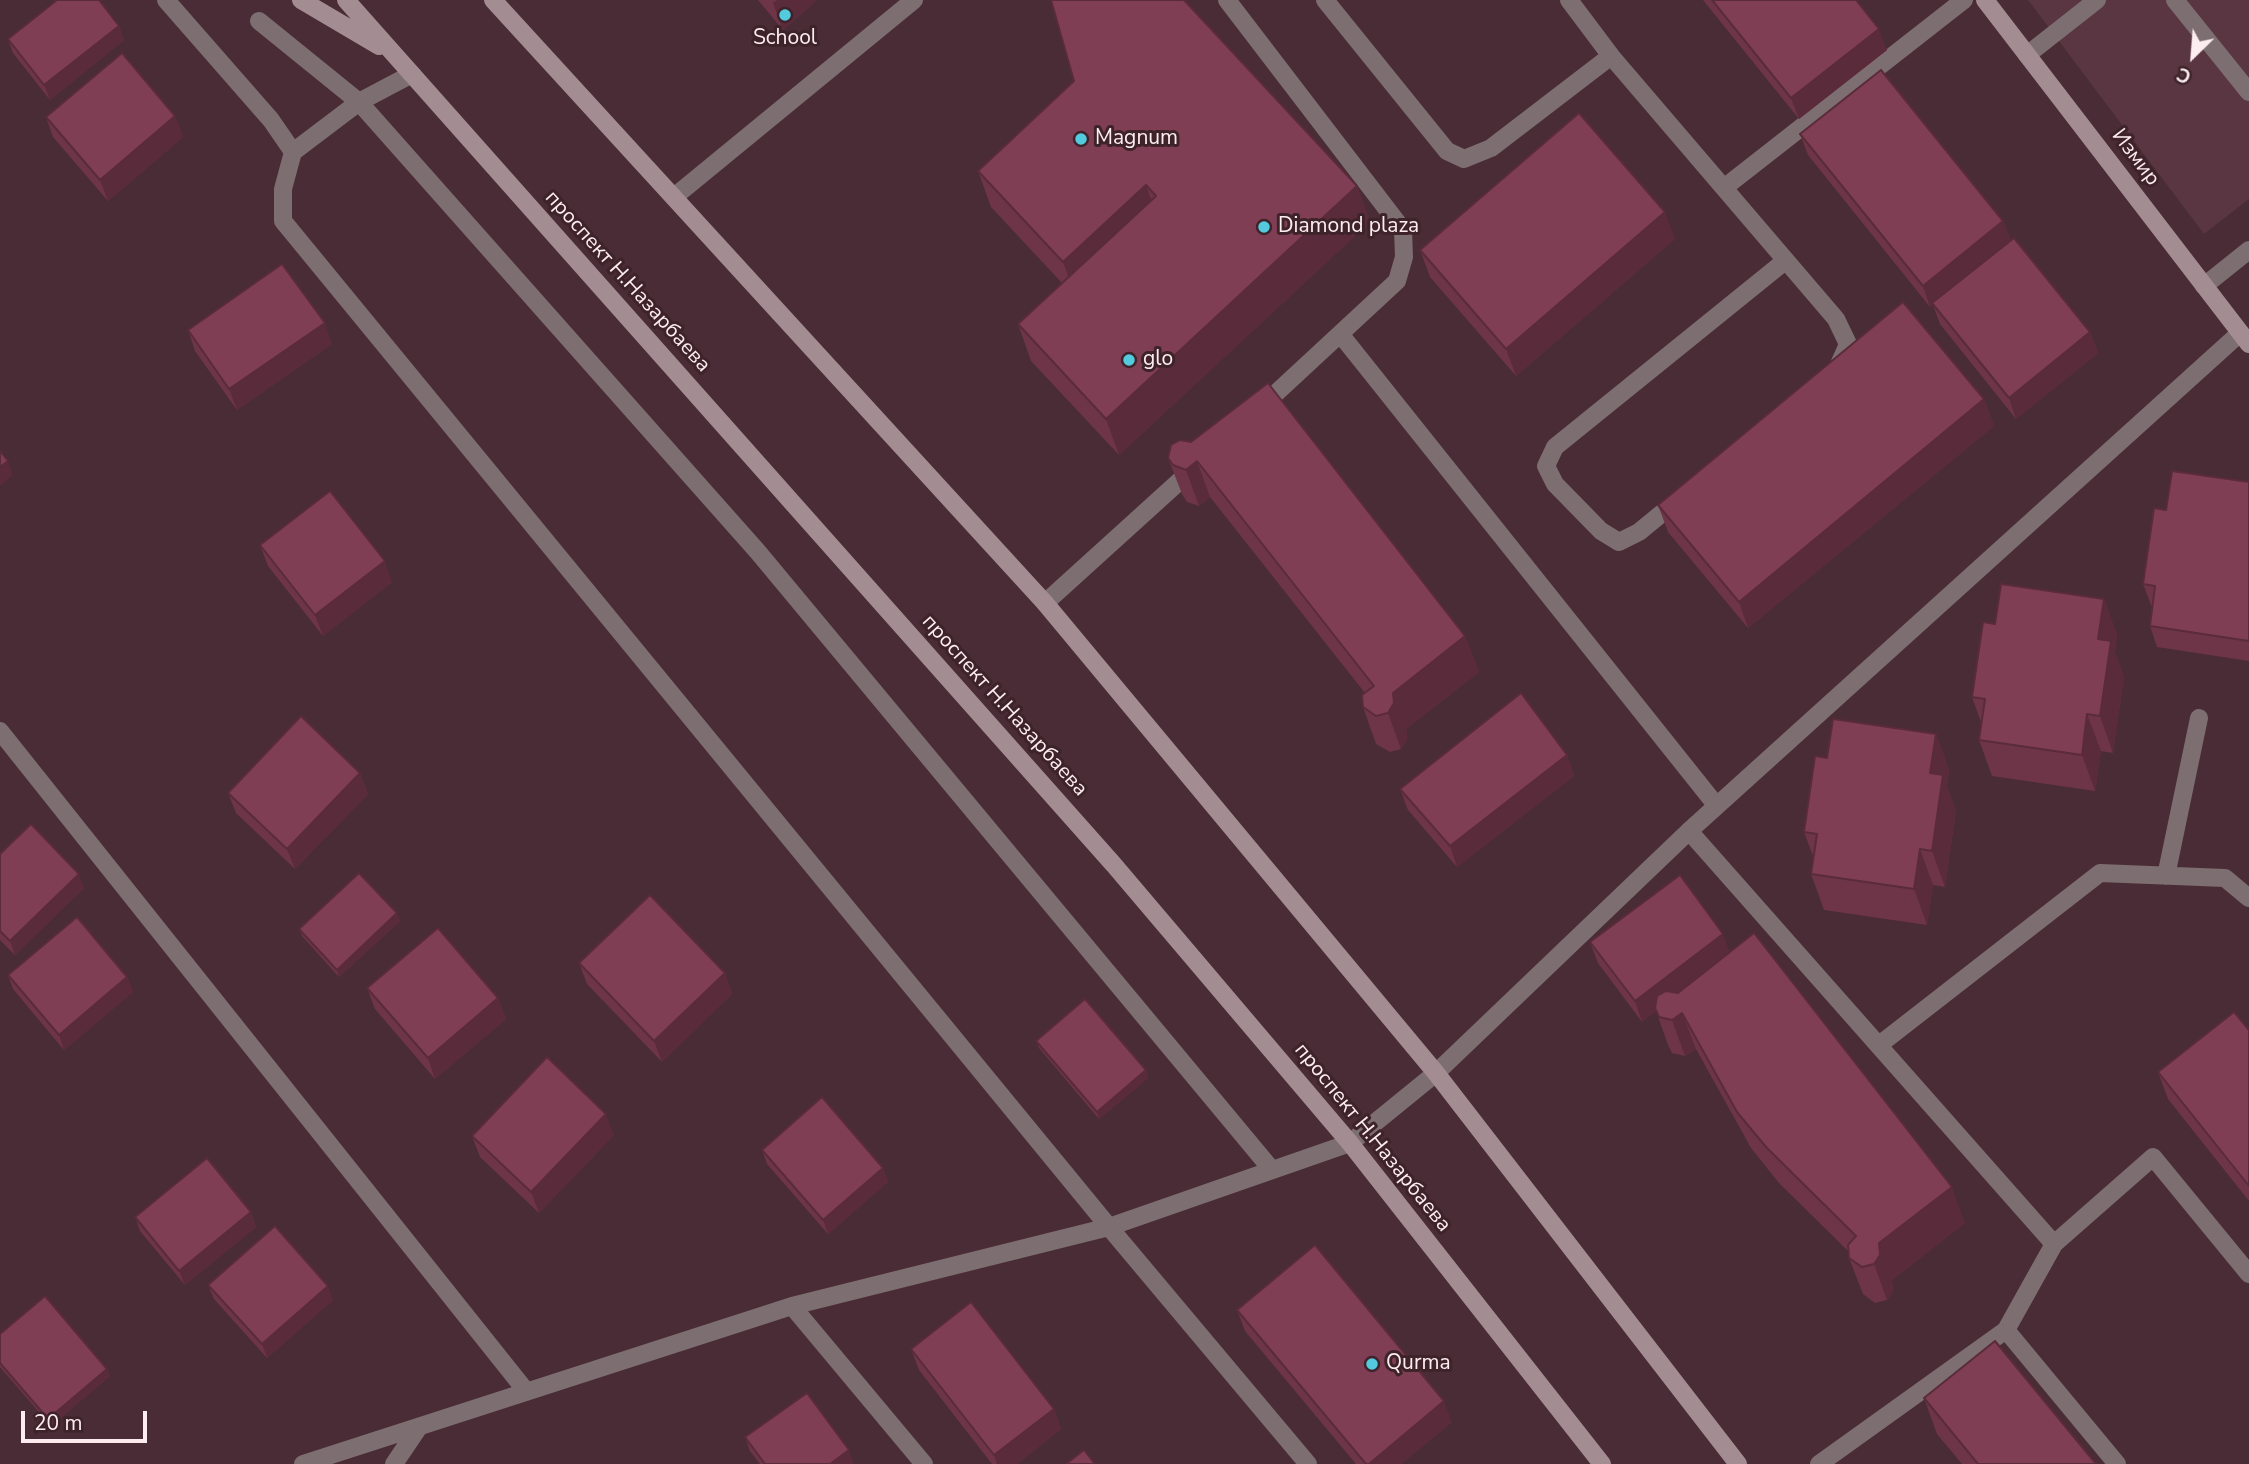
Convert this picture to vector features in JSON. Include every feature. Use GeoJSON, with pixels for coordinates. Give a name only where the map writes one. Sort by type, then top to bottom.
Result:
{"type":"FeatureCollection","features":[{"type":"Feature","properties":{"kind":"main road"},"geometry":{"type":"LineString","coordinates":[[301,0],[390,52]]}},
{"type":"Feature","properties":{"kind":"main road","name":"проспект Н.Назарбаева"},"geometry":{"type":"LineString","coordinates":[[346,0],[1114,864],[1350,1143],[1602,1464]]}},
{"type":"Feature","properties":{"kind":"main road"},"geometry":{"type":"LineString","coordinates":[[493,0],[1045,603],[1436,1073],[1738,1464]]}},
{"type":"Feature","properties":{"kind":"main road","name":"Измир"},"geometry":{"type":"LineString","coordinates":[[1985,0],[2244,339]]}},
{"type":"Feature","properties":{"kind":"street"},"geometry":{"type":"LineString","coordinates":[[166,0],[271,120],[293,152]]}},
{"type":"Feature","properties":{"kind":"street"},"geometry":{"type":"LineString","coordinates":[[674,197],[914,0]]}},
{"type":"Feature","properties":{"kind":"street"},"geometry":{"type":"LineString","coordinates":[[1227,0],[1403,230],[1404,257],[1397,281],[1249,418]]}},
{"type":"Feature","properties":{"kind":"street"},"geometry":{"type":"LineString","coordinates":[[1325,0],[1447,151],[1464,159],[1491,148],[1611,56]]}},
{"type":"Feature","properties":{"kind":"street"},"geometry":{"type":"LineString","coordinates":[[1569,0],[1611,56],[1836,318],[1848,344],[1836,371],[1826,379]]}},
{"type":"Feature","properties":{"kind":"street"},"geometry":{"type":"LineString","coordinates":[[1725,187],[1964,0]]}},
{"type":"Feature","properties":{"kind":"street"},"geometry":{"type":"LineString","coordinates":[[2027,55],[2097,0]]}},
{"type":"Feature","properties":{"kind":"street"},"geometry":{"type":"LineString","coordinates":[[2175,0],[2249,92]]}},
{"type":"Feature","properties":{"kind":"street"},"geometry":{"type":"LineString","coordinates":[[259,21],[359,102],[758,552],[1272,1170]]}},
{"type":"Feature","properties":{"kind":"street"},"geometry":{"type":"LineString","coordinates":[[412,74],[359,102],[293,152],[283,189],[283,221],[1109,1227],[1308,1464]]}},
{"type":"Feature","properties":{"kind":"street"},"geometry":{"type":"LineString","coordinates":[[2204,286],[2249,250]]}},
{"type":"Feature","properties":{"kind":"street"},"geometry":{"type":"LineString","coordinates":[[1691,490],[1639,532],[1619,542],[1601,531],[1555,484],[1546,466],[1555,447],[1785,261]]}},
{"type":"Feature","properties":{"kind":"street"},"geometry":{"type":"LineString","coordinates":[[1341,335],[1716,806]]}},
{"type":"Feature","properties":{"kind":"street"},"geometry":{"type":"LineString","coordinates":[[303,1464],[792,1306],[1109,1227],[1350,1143],[1436,1073],[1716,806],[2244,339]]}},
{"type":"Feature","properties":{"kind":"street"},"geometry":{"type":"LineString","coordinates":[[1045,603],[1209,455]]}},
{"type":"Feature","properties":{"kind":"street"},"geometry":{"type":"LineString","coordinates":[[2166,876],[2199,718]]}},
{"type":"Feature","properties":{"kind":"street"},"geometry":{"type":"LineString","coordinates":[[0,731],[526,1391]]}},
{"type":"Feature","properties":{"kind":"street"},"geometry":{"type":"LineString","coordinates":[[1689,831],[2054,1244]]}},
{"type":"Feature","properties":{"kind":"street"},"geometry":{"type":"LineString","coordinates":[[1879,1045],[2100,873],[2225,878],[2249,898]]}},
{"type":"Feature","properties":{"kind":"street"},"geometry":{"type":"LineString","coordinates":[[1819,1464],[2006,1330],[2054,1244],[2153,1157],[2249,1274]]}},
{"type":"Feature","properties":{"kind":"street"},"geometry":{"type":"LineString","coordinates":[[792,1306],[923,1464]]}},
{"type":"Feature","properties":{"kind":"street"},"geometry":{"type":"LineString","coordinates":[[2006,1330],[2117,1464]]}},
{"type":"Feature","properties":{"kind":"street"},"geometry":{"type":"LineString","coordinates":[[394,1464],[419,1427]]}},
{"type":"Feature","properties":{"kind":"shaded area"},"geometry":{"type":"Polygon","coordinates":[[[2028,0],[2249,0],[2249,199],[2204,234],[2028,0]]]}},
{"type":"Feature","properties":{"kind":"building"},"geometry":{"type":"Polygon","coordinates":[[[57,0],[99,0],[119,26],[44,85],[8,39],[57,0]]]}},
{"type":"Feature","properties":{"kind":"building","name":"Diamond plaza"},"geometry":{"type":"Polygon","coordinates":[[[1051,0],[1184,0],[1357,186],[1106,419],[1018,324],[1156,196],[1146,185],[1063,262],[978,171],[1074,81],[1051,0]]]}},
{"type":"Feature","properties":{"kind":"building"},"geometry":{"type":"Polygon","coordinates":[[[1712,0],[1856,0],[1879,29],[1791,98],[1712,0]]]}},
{"type":"Feature","properties":{"kind":"building"},"geometry":{"type":"Polygon","coordinates":[[[122,53],[175,116],[100,180],[46,117],[122,53]]]}},
{"type":"Feature","properties":{"kind":"building"},"geometry":{"type":"Polygon","coordinates":[[[1881,70],[2003,221],[1923,286],[1800,134],[1881,70]]]}},
{"type":"Feature","properties":{"kind":"building"},"geometry":{"type":"Polygon","coordinates":[[[1579,113],[1665,212],[1506,349],[1420,250],[1579,113]]]}},
{"type":"Feature","properties":{"kind":"building"},"geometry":{"type":"Polygon","coordinates":[[[2014,238],[2090,332],[2009,398],[1932,303],[2014,238]]]}},
{"type":"Feature","properties":{"kind":"building"},"geometry":{"type":"Polygon","coordinates":[[[282,264],[325,323],[229,389],[188,330],[282,264]]]}},
{"type":"Feature","properties":{"kind":"building"},"geometry":{"type":"Polygon","coordinates":[[[1903,302],[1984,399],[1739,602],[1658,505],[1903,302]]]}},
{"type":"Feature","properties":{"kind":"building"},"geometry":{"type":"Polygon","coordinates":[[[1268,383],[1465,636],[1393,693],[1394,703],[1388,713],[1376,716],[1363,707],[1362,695],[1374,686],[1197,461],[1186,470],[1173,465],[1168,458],[1171,445],[1180,440],[1191,442],[1268,383]]]}},
{"type":"Feature","properties":{"kind":"building"},"geometry":{"type":"Polygon","coordinates":[[[0,451],[8,461],[0,467],[0,451]]]}},
{"type":"Feature","properties":{"kind":"building"},"geometry":{"type":"Polygon","coordinates":[[[2172,471],[2249,482],[2249,641],[2150,626],[2155,586],[2143,584],[2154,508],[2166,510],[2172,471]]]}},
{"type":"Feature","properties":{"kind":"building"},"geometry":{"type":"Polygon","coordinates":[[[330,491],[385,561],[315,615],[260,545],[330,491]]]}},
{"type":"Feature","properties":{"kind":"building"},"geometry":{"type":"Polygon","coordinates":[[[2001,584],[2104,599],[2098,639],[2111,641],[2100,716],[2087,714],[2082,755],[1979,740],[1985,699],[1972,697],[1983,622],[1995,624],[2001,584]]]}},
{"type":"Feature","properties":{"kind":"building"},"geometry":{"type":"Polygon","coordinates":[[[1521,693],[1567,755],[1450,846],[1400,789],[1521,693]]]}},
{"type":"Feature","properties":{"kind":"building"},"geometry":{"type":"Polygon","coordinates":[[[301,716],[360,773],[287,849],[228,793],[301,716]]]}},
{"type":"Feature","properties":{"kind":"building"},"geometry":{"type":"Polygon","coordinates":[[[1833,719],[1936,734],[1930,773],[1943,775],[1932,851],[1920,849],[1914,889],[1811,874],[1817,834],[1804,832],[1815,756],[1827,758],[1833,719]]]}},
{"type":"Feature","properties":{"kind":"building"},"geometry":{"type":"Polygon","coordinates":[[[31,824],[79,874],[10,941],[0,931],[0,854],[31,824]]]}},
{"type":"Feature","properties":{"kind":"building"},"geometry":{"type":"Polygon","coordinates":[[[359,873],[397,913],[337,970],[299,929],[359,873]]]}},
{"type":"Feature","properties":{"kind":"building"},"geometry":{"type":"Polygon","coordinates":[[[1680,875],[1723,934],[1635,1001],[1590,942],[1680,875]]]}},
{"type":"Feature","properties":{"kind":"building"},"geometry":{"type":"Polygon","coordinates":[[[650,895],[725,973],[654,1041],[579,963],[650,895]]]}},
{"type":"Feature","properties":{"kind":"building"},"geometry":{"type":"Polygon","coordinates":[[[77,917],[127,977],[59,1035],[8,975],[77,917]]]}},
{"type":"Feature","properties":{"kind":"building"},"geometry":{"type":"Polygon","coordinates":[[[438,928],[498,998],[428,1058],[367,988],[438,928]]]}},
{"type":"Feature","properties":{"kind":"building"},"geometry":{"type":"Polygon","coordinates":[[[1754,933],[1952,1187],[1879,1243],[1880,1255],[1874,1264],[1862,1267],[1849,1258],[1848,1245],[1856,1236],[1766,1147],[1737,1112],[1682,1013],[1672,1020],[1659,1017],[1655,1008],[1657,996],[1666,991],[1678,993],[1754,933]]]}},
{"type":"Feature","properties":{"kind":"building"},"geometry":{"type":"Polygon","coordinates":[[[1085,999],[1146,1070],[1097,1112],[1036,1041],[1085,999]]]}},
{"type":"Feature","properties":{"kind":"building"},"geometry":{"type":"Polygon","coordinates":[[[2234,1012],[2249,1030],[2249,1186],[2158,1072],[2234,1012]]]}},
{"type":"Feature","properties":{"kind":"building"},"geometry":{"type":"Polygon","coordinates":[[[547,1057],[606,1114],[531,1192],[472,1136],[547,1057]]]}},
{"type":"Feature","properties":{"kind":"building"},"geometry":{"type":"Polygon","coordinates":[[[822,1097],[883,1168],[823,1220],[762,1150],[822,1097]]]}},
{"type":"Feature","properties":{"kind":"building"},"geometry":{"type":"Polygon","coordinates":[[[207,1158],[251,1212],[179,1271],[135,1217],[207,1158]]]}},
{"type":"Feature","properties":{"kind":"building"},"geometry":{"type":"Polygon","coordinates":[[[275,1226],[328,1286],[262,1344],[208,1285],[275,1226]]]}},
{"type":"Feature","properties":{"kind":"building"},"geometry":{"type":"Polygon","coordinates":[[[1315,1245],[1444,1401],[1369,1464],[1366,1464],[1237,1310],[1315,1245]]]}},
{"type":"Feature","properties":{"kind":"building"},"geometry":{"type":"Polygon","coordinates":[[[45,1296],[107,1369],[48,1419],[0,1363],[0,1334],[45,1296]]]}},
{"type":"Feature","properties":{"kind":"building"},"geometry":{"type":"Polygon","coordinates":[[[971,1302],[1054,1409],[994,1455],[911,1349],[971,1302]]]}},
{"type":"Feature","properties":{"kind":"building"},"geometry":{"type":"Polygon","coordinates":[[[1995,1341],[2096,1464],[1978,1464],[1924,1398],[1995,1341]]]}},
{"type":"Feature","properties":{"kind":"building"},"geometry":{"type":"Polygon","coordinates":[[[807,1393],[849,1450],[830,1464],[765,1464],[745,1437],[807,1393]]]}},
{"type":"Feature","properties":{"kind":"building"},"geometry":{"type":"Polygon","coordinates":[[[1084,1450],[1095,1464],[1066,1464],[1084,1450]]]}},
{"type":"Feature","properties":{"kind":"place","name":"School"},"geometry":{"type":"Point","coordinates":[785,15]}},
{"type":"Feature","properties":{"kind":"place","name":"Magnum"},"geometry":{"type":"Point","coordinates":[1081,139]}},
{"type":"Feature","properties":{"kind":"place","name":"Diamond plaza"},"geometry":{"type":"Point","coordinates":[1264,227]}},
{"type":"Feature","properties":{"kind":"place","name":"glo"},"geometry":{"type":"Point","coordinates":[1129,360]}},
{"type":"Feature","properties":{"kind":"place","name":"Qurma"},"geometry":{"type":"Point","coordinates":[1372,1364]}}]}
